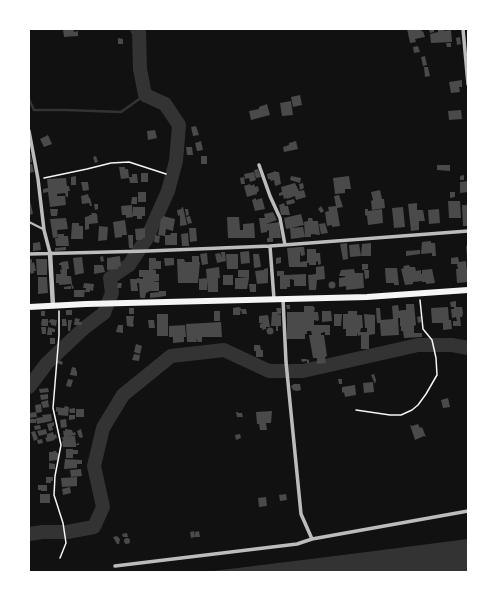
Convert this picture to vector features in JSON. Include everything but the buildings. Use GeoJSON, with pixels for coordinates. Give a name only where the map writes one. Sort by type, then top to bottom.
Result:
{"type":"FeatureCollection","features":[{"type":"Feature","properties":{"kind":"main road"},"geometry":{"type":"LineString","coordinates":[[29,307],[86,304],[367,297],[468,290]]}},
{"type":"Feature","properties":{"kind":"street"},"geometry":{"type":"LineString","coordinates":[[463,29],[468,84]]}},
{"type":"Feature","properties":{"kind":"street"},"geometry":{"type":"LineString","coordinates":[[29,131],[38,179],[44,230],[50,253],[56,306]]}},
{"type":"Feature","properties":{"kind":"street"},"geometry":{"type":"LineString","coordinates":[[259,164],[270,196],[280,218],[285,245]]}},
{"type":"Feature","properties":{"kind":"street"},"geometry":{"type":"LineString","coordinates":[[29,254],[270,246],[468,231]]}},
{"type":"Feature","properties":{"kind":"street"},"geometry":{"type":"LineString","coordinates":[[270,246],[274,299]]}},
{"type":"Feature","properties":{"kind":"street"},"geometry":{"type":"LineString","coordinates":[[283,299],[286,362],[301,514],[312,539]]}},
{"type":"Feature","properties":{"kind":"street"},"geometry":{"type":"LineString","coordinates":[[115,566],[297,544],[312,539],[468,511]]}},
{"type":"Feature","properties":{"kind":"lane"},"geometry":{"type":"LineString","coordinates":[[29,222],[44,230]]}},
{"type":"Feature","properties":{"kind":"path"},"geometry":{"type":"LineString","coordinates":[[38,179],[111,163],[129,162],[166,174]]}},
{"type":"Feature","properties":{"kind":"path"},"geometry":{"type":"LineString","coordinates":[[356,410],[390,415],[401,415],[412,410],[418,405],[437,375],[436,358],[432,340],[423,329],[420,294]]}},
{"type":"Feature","properties":{"kind":"path"},"geometry":{"type":"LineString","coordinates":[[56,306],[59,335],[54,408],[61,445],[55,476],[54,495],[63,523],[66,543],[60,558]]}},
{"type":"Feature","properties":{"kind":"shaded area"},"geometry":{"type":"Polygon","coordinates":[[[468,539],[468,572],[205,572],[343,555],[468,539]]]}},
{"type":"Feature","properties":{"kind":"waterway"},"geometry":{"type":"LineString","coordinates":[[29,387],[47,363],[83,329],[104,313],[112,293],[110,278],[129,265],[147,238],[168,191],[176,161],[179,125],[165,104],[145,95],[140,69],[139,32],[137,29]]}},
{"type":"Feature","properties":{"kind":"waterway"},"geometry":{"type":"LineString","coordinates":[[29,99],[34,110],[121,112],[145,95]]}},
{"type":"Feature","properties":{"kind":"waterway"},"geometry":{"type":"LineString","coordinates":[[29,534],[43,532],[67,532],[94,527],[103,507],[94,466],[103,428],[123,395],[171,356],[224,350],[269,371],[303,371],[418,345],[452,345],[468,348]]}}]}
